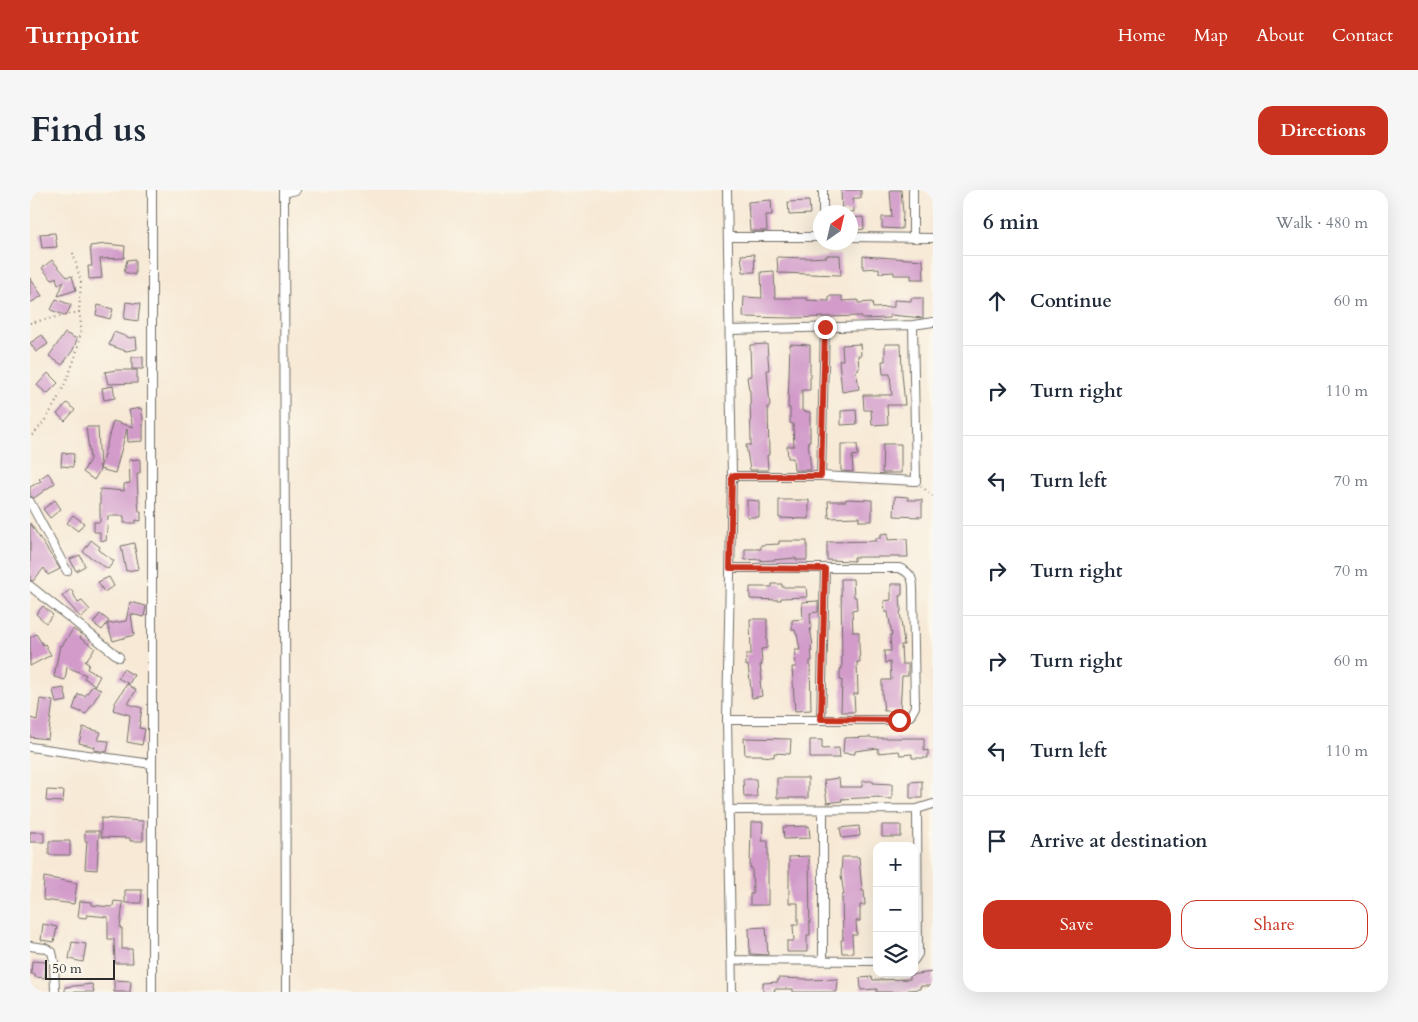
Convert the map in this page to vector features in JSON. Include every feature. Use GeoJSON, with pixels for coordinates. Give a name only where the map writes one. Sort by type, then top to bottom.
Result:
{"type":"FeatureCollection","features":[{"type":"Feature","properties":{"kind":"street"},"geometry":{"type":"LineString","coordinates":[[152,190],[152,992]]}},
{"type":"Feature","properties":{"kind":"street"},"geometry":{"type":"LineString","coordinates":[[286,992],[284,192],[296,190]]}},
{"type":"Feature","properties":{"kind":"street"},"geometry":{"type":"LineString","coordinates":[[727,190],[732,476],[727,720],[732,992]]}},
{"type":"Feature","properties":{"kind":"street"},"geometry":{"type":"LineString","coordinates":[[823,190],[823,205]]}},
{"type":"Feature","properties":{"kind":"street"},"geometry":{"type":"LineString","coordinates":[[913,190],[913,238]]}},
{"type":"Feature","properties":{"kind":"street"},"geometry":{"type":"LineString","coordinates":[[728,237],[813,237]]}},
{"type":"Feature","properties":{"kind":"street"},"geometry":{"type":"LineString","coordinates":[[858,237],[933,238]]}},
{"type":"Feature","properties":{"kind":"street"},"geometry":{"type":"LineString","coordinates":[[730,330],[913,325],[933,322]]}},
{"type":"Feature","properties":{"kind":"street"},"geometry":{"type":"LineString","coordinates":[[732,476],[821,476],[916,480],[913,325]]}},
{"type":"Feature","properties":{"kind":"street"},"geometry":{"type":"LineString","coordinates":[[821,476],[825,327]]}},
{"type":"Feature","properties":{"kind":"street"},"geometry":{"type":"LineString","coordinates":[[30,502],[67,571]]}},
{"type":"Feature","properties":{"kind":"street"},"geometry":{"type":"LineString","coordinates":[[727,720],[899,720],[910,716],[914,707],[913,580],[908,572],[899,568],[730,568]]}},
{"type":"Feature","properties":{"kind":"street"},"geometry":{"type":"LineString","coordinates":[[821,719],[825,569]]}},
{"type":"Feature","properties":{"kind":"street"},"geometry":{"type":"LineString","coordinates":[[30,586],[119,657]]}},
{"type":"Feature","properties":{"kind":"street"},"geometry":{"type":"LineString","coordinates":[[30,747],[152,764]]}},
{"type":"Feature","properties":{"kind":"street"},"geometry":{"type":"LineString","coordinates":[[729,810],[917,809],[933,804]]}},
{"type":"Feature","properties":{"kind":"street"},"geometry":{"type":"LineString","coordinates":[[917,809],[918,932]]}},
{"type":"Feature","properties":{"kind":"street"},"geometry":{"type":"LineString","coordinates":[[822,960],[823,810]]}},
{"type":"Feature","properties":{"kind":"street"},"geometry":{"type":"LineString","coordinates":[[30,946],[45,948],[52,952],[55,992]]}},
{"type":"Feature","properties":{"kind":"street"},"geometry":{"type":"LineString","coordinates":[[732,960],[873,961]]}},
{"type":"Feature","properties":{"kind":"path"},"geometry":{"type":"LineString","coordinates":[[30,437],[44,421],[62,392],[79,345],[81,282],[73,253]]}},
{"type":"Feature","properties":{"kind":"path"},"geometry":{"type":"LineString","coordinates":[[30,323],[79,312]]}},
{"type":"Feature","properties":{"kind":"path"},"geometry":{"type":"LineString","coordinates":[[916,480],[933,496]]}},
{"type":"Feature","properties":{"kind":"building"},"geometry":{"type":"Polygon","coordinates":[[[841,190],[861,190],[861,198],[853,198],[854,205],[842,205],[841,190]]]}},
{"type":"Feature","properties":{"kind":"building"},"geometry":{"type":"Polygon","coordinates":[[[890,190],[901,190],[902,229],[882,228],[882,217],[892,217],[890,190]]]}},
{"type":"Feature","properties":{"kind":"building"},"geometry":{"type":"Polygon","coordinates":[[[771,200],[772,215],[766,215],[767,231],[750,231],[748,202],[771,200]]]}},
{"type":"Feature","properties":{"kind":"building"},"geometry":{"type":"Polygon","coordinates":[[[809,201],[810,214],[789,215],[788,202],[809,201]]]}},
{"type":"Feature","properties":{"kind":"building"},"geometry":{"type":"Polygon","coordinates":[[[858,217],[863,217],[864,229],[858,230],[858,217]]]}},
{"type":"Feature","properties":{"kind":"building"},"geometry":{"type":"Polygon","coordinates":[[[55,233],[57,247],[42,248],[40,234],[55,233]]]}},
{"type":"Feature","properties":{"kind":"building"},"geometry":{"type":"Polygon","coordinates":[[[106,244],[125,246],[124,258],[100,259],[102,278],[89,279],[88,266],[92,266],[90,246],[106,244]]]}},
{"type":"Feature","properties":{"kind":"building"},"geometry":{"type":"Polygon","coordinates":[[[754,254],[755,272],[743,272],[741,255],[754,254]]]}},
{"type":"Feature","properties":{"kind":"building"},"geometry":{"type":"Polygon","coordinates":[[[827,255],[840,255],[841,275],[778,273],[777,257],[808,258],[827,257],[827,255]]]}},
{"type":"Feature","properties":{"kind":"building"},"geometry":{"type":"Polygon","coordinates":[[[863,256],[923,260],[924,279],[911,279],[911,275],[894,275],[894,272],[879,273],[879,268],[863,269],[863,256]]]}},
{"type":"Feature","properties":{"kind":"building"},"geometry":{"type":"Polygon","coordinates":[[[135,259],[135,275],[124,272],[127,260],[135,259]]]}},
{"type":"Feature","properties":{"kind":"building"},"geometry":{"type":"Polygon","coordinates":[[[52,260],[67,277],[72,276],[76,290],[58,296],[64,281],[58,285],[56,277],[52,280],[42,268],[52,260]]]}},
{"type":"Feature","properties":{"kind":"building"},"geometry":{"type":"Polygon","coordinates":[[[774,271],[775,298],[807,298],[807,300],[829,301],[829,296],[842,296],[842,301],[858,300],[858,303],[872,302],[873,308],[894,307],[894,300],[911,301],[911,298],[923,298],[923,318],[890,315],[890,318],[862,319],[861,316],[743,317],[744,297],[762,298],[761,272],[774,271]]]}},
{"type":"Feature","properties":{"kind":"building"},"geometry":{"type":"Polygon","coordinates":[[[30,278],[42,296],[30,303],[30,278]]]}},
{"type":"Feature","properties":{"kind":"building"},"geometry":{"type":"Polygon","coordinates":[[[56,299],[71,305],[66,316],[51,310],[56,299]]]}},
{"type":"Feature","properties":{"kind":"building"},"geometry":{"type":"Polygon","coordinates":[[[126,302],[140,304],[138,321],[124,319],[126,302]]]}},
{"type":"Feature","properties":{"kind":"building"},"geometry":{"type":"Polygon","coordinates":[[[98,305],[113,309],[110,319],[96,315],[98,305]]]}},
{"type":"Feature","properties":{"kind":"building"},"geometry":{"type":"Polygon","coordinates":[[[114,332],[130,338],[136,337],[137,349],[126,351],[109,345],[114,332]]]}},
{"type":"Feature","properties":{"kind":"building"},"geometry":{"type":"Polygon","coordinates":[[[65,333],[77,339],[73,350],[62,365],[49,356],[65,333]]]}},
{"type":"Feature","properties":{"kind":"building"},"geometry":{"type":"Polygon","coordinates":[[[42,335],[48,344],[36,352],[30,343],[42,335]]]}},
{"type":"Feature","properties":{"kind":"building"},"geometry":{"type":"Polygon","coordinates":[[[767,344],[770,406],[768,406],[768,470],[750,470],[746,445],[751,445],[750,390],[747,377],[751,376],[750,345],[767,344]]]}},
{"type":"Feature","properties":{"kind":"building"},"geometry":{"type":"Polygon","coordinates":[[[790,344],[810,345],[810,390],[802,390],[802,411],[810,412],[810,441],[808,441],[811,470],[794,470],[793,458],[788,458],[787,446],[794,446],[793,424],[790,423],[790,408],[788,408],[790,344]]]}},
{"type":"Feature","properties":{"kind":"building"},"geometry":{"type":"Polygon","coordinates":[[[860,344],[861,355],[858,355],[859,369],[856,370],[859,389],[842,392],[839,360],[843,360],[842,345],[860,344]]]}},
{"type":"Feature","properties":{"kind":"building"},"geometry":{"type":"Polygon","coordinates":[[[885,344],[901,344],[905,405],[887,405],[888,424],[872,425],[871,410],[864,410],[863,395],[892,395],[890,374],[883,374],[882,361],[885,361],[885,344]]]}},
{"type":"Feature","properties":{"kind":"building"},"geometry":{"type":"Polygon","coordinates":[[[132,357],[143,357],[143,369],[132,369],[132,357]]]}},
{"type":"Feature","properties":{"kind":"building"},"geometry":{"type":"Polygon","coordinates":[[[137,370],[137,383],[108,384],[105,372],[137,370]]]}},
{"type":"Feature","properties":{"kind":"building"},"geometry":{"type":"Polygon","coordinates":[[[48,373],[58,383],[47,394],[37,385],[48,373]]]}},
{"type":"Feature","properties":{"kind":"building"},"geometry":{"type":"Polygon","coordinates":[[[113,386],[115,398],[104,400],[102,388],[113,386]]]}},
{"type":"Feature","properties":{"kind":"building"},"geometry":{"type":"Polygon","coordinates":[[[67,403],[75,410],[65,421],[57,414],[67,403]]]}},
{"type":"Feature","properties":{"kind":"building"},"geometry":{"type":"Polygon","coordinates":[[[141,408],[143,441],[128,442],[127,429],[115,473],[100,469],[113,421],[133,427],[129,410],[141,408]]]}},
{"type":"Feature","properties":{"kind":"building"},"geometry":{"type":"Polygon","coordinates":[[[856,410],[857,424],[841,425],[841,411],[856,410]]]}},
{"type":"Feature","properties":{"kind":"building"},"geometry":{"type":"Polygon","coordinates":[[[86,427],[98,427],[100,470],[94,480],[83,472],[90,459],[86,427]]]}},
{"type":"Feature","properties":{"kind":"building"},"geometry":{"type":"Polygon","coordinates":[[[841,444],[857,444],[858,455],[852,456],[853,472],[841,471],[841,444]]]}},
{"type":"Feature","properties":{"kind":"building"},"geometry":{"type":"Polygon","coordinates":[[[883,444],[901,444],[901,473],[882,473],[883,444]]]}},
{"type":"Feature","properties":{"kind":"building"},"geometry":{"type":"Polygon","coordinates":[[[62,453],[74,454],[73,467],[61,466],[62,453]]]}},
{"type":"Feature","properties":{"kind":"building"},"geometry":{"type":"Polygon","coordinates":[[[140,459],[140,473],[137,473],[141,521],[136,520],[136,523],[124,523],[124,516],[108,516],[106,541],[100,540],[100,532],[94,532],[94,522],[100,522],[100,489],[124,491],[124,484],[130,483],[129,460],[140,459]]]}},
{"type":"Feature","properties":{"kind":"building"},"geometry":{"type":"Polygon","coordinates":[[[48,473],[55,483],[34,498],[30,496],[30,487],[41,481],[39,479],[48,473]]]}},
{"type":"Feature","properties":{"kind":"building"},"geometry":{"type":"Polygon","coordinates":[[[895,496],[908,497],[908,500],[922,500],[922,517],[894,516],[895,496]]]}},
{"type":"Feature","properties":{"kind":"building"},"geometry":{"type":"Polygon","coordinates":[[[846,499],[872,500],[872,521],[859,521],[859,517],[829,518],[828,501],[846,501],[846,499]]]}},
{"type":"Feature","properties":{"kind":"building"},"geometry":{"type":"Polygon","coordinates":[[[55,500],[61,509],[50,518],[43,509],[55,500]]]}},
{"type":"Feature","properties":{"kind":"building"},"geometry":{"type":"Polygon","coordinates":[[[747,500],[759,501],[759,517],[747,517],[747,500]]]}},
{"type":"Feature","properties":{"kind":"building"},"geometry":{"type":"Polygon","coordinates":[[[779,500],[809,500],[809,519],[779,518],[779,500]]]}},
{"type":"Feature","properties":{"kind":"building"},"geometry":{"type":"Polygon","coordinates":[[[73,515],[84,523],[78,531],[67,523],[73,515]]]}},
{"type":"Feature","properties":{"kind":"building"},"geometry":{"type":"Polygon","coordinates":[[[30,523],[60,569],[48,575],[44,568],[33,581],[30,580],[30,523]]]}},
{"type":"Feature","properties":{"kind":"building"},"geometry":{"type":"Polygon","coordinates":[[[888,533],[888,540],[907,539],[908,557],[854,557],[854,561],[827,560],[827,542],[876,541],[876,538],[881,538],[881,534],[888,533]]]}},
{"type":"Feature","properties":{"kind":"building"},"geometry":{"type":"Polygon","coordinates":[[[91,540],[100,547],[98,550],[114,561],[108,569],[83,552],[91,540]]]}},
{"type":"Feature","properties":{"kind":"building"},"geometry":{"type":"Polygon","coordinates":[[[779,541],[807,541],[807,560],[796,560],[796,558],[761,561],[761,559],[745,560],[745,549],[761,549],[761,545],[779,544],[779,541]]]}},
{"type":"Feature","properties":{"kind":"building"},"geometry":{"type":"Polygon","coordinates":[[[134,543],[139,569],[126,571],[121,546],[134,543]]]}},
{"type":"Feature","properties":{"kind":"building"},"geometry":{"type":"Polygon","coordinates":[[[80,555],[85,566],[76,571],[70,559],[80,555]]]}},
{"type":"Feature","properties":{"kind":"building"},"geometry":{"type":"Polygon","coordinates":[[[109,577],[114,586],[104,592],[98,582],[109,577]]]}},
{"type":"Feature","properties":{"kind":"building"},"geometry":{"type":"Polygon","coordinates":[[[841,579],[853,579],[854,597],[856,597],[857,609],[852,610],[853,632],[859,632],[860,662],[857,662],[858,694],[854,694],[855,712],[841,712],[841,579]]]}},
{"type":"Feature","properties":{"kind":"building"},"geometry":{"type":"Polygon","coordinates":[[[772,584],[782,584],[782,587],[806,587],[807,597],[781,598],[781,600],[750,599],[750,587],[772,587],[772,584]]]}},
{"type":"Feature","properties":{"kind":"building"},"geometry":{"type":"Polygon","coordinates":[[[891,584],[902,584],[900,612],[904,645],[901,645],[902,664],[908,664],[908,676],[902,676],[900,711],[884,711],[882,694],[882,680],[891,680],[890,662],[885,663],[884,651],[891,651],[890,635],[892,635],[888,612],[885,612],[884,601],[891,600],[891,584]]]}},
{"type":"Feature","properties":{"kind":"building"},"geometry":{"type":"Polygon","coordinates":[[[71,589],[78,603],[82,601],[90,610],[81,618],[62,596],[71,589]]]}},
{"type":"Feature","properties":{"kind":"building"},"geometry":{"type":"Polygon","coordinates":[[[818,601],[818,612],[810,613],[813,645],[811,646],[812,661],[810,661],[811,710],[795,711],[792,667],[796,667],[795,650],[800,650],[797,634],[795,630],[792,630],[792,620],[803,619],[802,602],[818,601]]]}},
{"type":"Feature","properties":{"kind":"building"},"geometry":{"type":"Polygon","coordinates":[[[130,602],[146,606],[144,617],[131,614],[134,635],[113,641],[107,624],[126,621],[130,602]]]}},
{"type":"Feature","properties":{"kind":"building"},"geometry":{"type":"Polygon","coordinates":[[[43,606],[53,615],[46,623],[36,614],[43,606]]]}},
{"type":"Feature","properties":{"kind":"building"},"geometry":{"type":"Polygon","coordinates":[[[100,614],[109,621],[102,630],[93,623],[100,614]]]}},
{"type":"Feature","properties":{"kind":"building"},"geometry":{"type":"Polygon","coordinates":[[[750,619],[767,619],[767,648],[761,649],[762,665],[760,665],[762,680],[760,681],[762,696],[752,698],[748,665],[746,666],[746,654],[751,654],[750,619]]]}},
{"type":"Feature","properties":{"kind":"building"},"geometry":{"type":"Polygon","coordinates":[[[73,629],[82,635],[80,638],[95,648],[85,662],[89,664],[87,669],[100,676],[95,685],[84,678],[86,675],[67,667],[65,680],[54,677],[60,645],[62,646],[73,629]]]}},
{"type":"Feature","properties":{"kind":"building"},"geometry":{"type":"Polygon","coordinates":[[[36,634],[43,645],[45,644],[51,655],[30,666],[30,638],[36,634]]]}},
{"type":"Feature","properties":{"kind":"building"},"geometry":{"type":"Polygon","coordinates":[[[123,669],[134,675],[129,684],[118,678],[123,669]]]}},
{"type":"Feature","properties":{"kind":"building"},"geometry":{"type":"Polygon","coordinates":[[[127,684],[136,690],[128,704],[142,708],[139,728],[145,729],[142,745],[127,742],[130,715],[113,710],[115,703],[127,684]]]}},
{"type":"Feature","properties":{"kind":"building"},"geometry":{"type":"Polygon","coordinates":[[[93,685],[101,690],[86,714],[73,709],[78,694],[85,696],[93,685]]]}},
{"type":"Feature","properties":{"kind":"building"},"geometry":{"type":"Polygon","coordinates":[[[64,688],[67,701],[56,703],[53,690],[64,688]]]}},
{"type":"Feature","properties":{"kind":"building"},"geometry":{"type":"Polygon","coordinates":[[[40,699],[53,701],[48,739],[30,737],[30,718],[37,720],[40,699]]]}},
{"type":"Feature","properties":{"kind":"building"},"geometry":{"type":"Polygon","coordinates":[[[83,727],[101,732],[98,740],[109,741],[107,752],[94,750],[95,747],[79,743],[83,727]]]}},
{"type":"Feature","properties":{"kind":"building"},"geometry":{"type":"Polygon","coordinates":[[[744,738],[791,739],[790,754],[774,753],[774,757],[745,755],[744,738]]]}},
{"type":"Feature","properties":{"kind":"building"},"geometry":{"type":"Polygon","coordinates":[[[844,738],[924,738],[924,751],[928,750],[928,758],[912,758],[912,754],[900,755],[899,751],[878,753],[878,748],[855,751],[855,754],[843,753],[844,738]]]}},
{"type":"Feature","properties":{"kind":"building"},"geometry":{"type":"Polygon","coordinates":[[[810,740],[822,740],[822,749],[839,748],[840,758],[810,758],[810,740]]]}},
{"type":"Feature","properties":{"kind":"building"},"geometry":{"type":"Polygon","coordinates":[[[777,778],[808,778],[808,798],[777,798],[777,778]]]}},
{"type":"Feature","properties":{"kind":"building"},"geometry":{"type":"Polygon","coordinates":[[[839,778],[840,787],[862,787],[862,781],[892,784],[892,799],[879,797],[841,799],[842,801],[827,803],[824,780],[839,778]]]}},
{"type":"Feature","properties":{"kind":"building"},"geometry":{"type":"Polygon","coordinates":[[[743,779],[756,779],[757,797],[744,797],[743,779]]]}},
{"type":"Feature","properties":{"kind":"building"},"geometry":{"type":"Polygon","coordinates":[[[922,781],[922,798],[910,798],[910,782],[922,781]]]}},
{"type":"Feature","properties":{"kind":"building"},"geometry":{"type":"Polygon","coordinates":[[[47,790],[64,791],[63,802],[46,801],[47,790]]]}},
{"type":"Feature","properties":{"kind":"building"},"geometry":{"type":"Polygon","coordinates":[[[101,818],[143,821],[143,841],[130,841],[130,838],[101,837],[101,818]]]}},
{"type":"Feature","properties":{"kind":"building"},"geometry":{"type":"Polygon","coordinates":[[[751,822],[763,822],[762,841],[768,841],[768,905],[750,905],[750,894],[753,894],[752,868],[750,868],[751,822]]]}},
{"type":"Feature","properties":{"kind":"building"},"geometry":{"type":"Polygon","coordinates":[[[882,825],[901,825],[901,837],[882,837],[882,825]]]}},
{"type":"Feature","properties":{"kind":"building"},"geometry":{"type":"Polygon","coordinates":[[[809,826],[810,838],[784,839],[783,827],[809,826]]]}},
{"type":"Feature","properties":{"kind":"building"},"geometry":{"type":"Polygon","coordinates":[[[859,826],[860,836],[842,838],[840,828],[859,826]]]}},
{"type":"Feature","properties":{"kind":"building"},"geometry":{"type":"Polygon","coordinates":[[[85,831],[99,831],[97,870],[85,869],[87,841],[85,841],[85,831]]]}},
{"type":"Feature","properties":{"kind":"building"},"geometry":{"type":"Polygon","coordinates":[[[30,832],[44,832],[44,842],[30,842],[30,832]]]}},
{"type":"Feature","properties":{"kind":"building"},"geometry":{"type":"Polygon","coordinates":[[[49,841],[70,841],[70,855],[49,855],[49,841]]]}},
{"type":"Feature","properties":{"kind":"building"},"geometry":{"type":"Polygon","coordinates":[[[809,856],[810,935],[807,935],[807,952],[787,952],[787,941],[794,941],[793,925],[798,925],[798,903],[789,903],[789,857],[809,856]]]}},
{"type":"Feature","properties":{"kind":"building"},"geometry":{"type":"Polygon","coordinates":[[[842,857],[859,857],[862,891],[864,891],[865,905],[860,905],[860,921],[856,921],[857,935],[852,935],[853,953],[842,953],[842,895],[844,895],[841,875],[842,857]]]}},
{"type":"Feature","properties":{"kind":"building"},"geometry":{"type":"Polygon","coordinates":[[[44,877],[77,883],[74,904],[43,900],[44,877]]]}},
{"type":"Feature","properties":{"kind":"building"},"geometry":{"type":"Polygon","coordinates":[[[125,890],[142,890],[141,903],[125,903],[125,890]]]}},
{"type":"Feature","properties":{"kind":"building"},"geometry":{"type":"Polygon","coordinates":[[[80,901],[92,902],[92,905],[110,907],[113,906],[114,901],[123,902],[120,928],[122,928],[122,949],[132,949],[133,963],[115,963],[114,939],[108,939],[108,917],[87,915],[86,918],[78,917],[80,901]]]}},
{"type":"Feature","properties":{"kind":"building"},"geometry":{"type":"Polygon","coordinates":[[[43,924],[57,927],[54,942],[41,940],[43,924]]]}},
{"type":"Feature","properties":{"kind":"building"},"geometry":{"type":"Polygon","coordinates":[[[766,927],[768,955],[750,954],[749,928],[766,927]]]}},
{"type":"Feature","properties":{"kind":"building"},"geometry":{"type":"Polygon","coordinates":[[[72,942],[86,944],[83,962],[69,959],[72,942]]]}},
{"type":"Feature","properties":{"kind":"building"},"geometry":{"type":"Polygon","coordinates":[[[32,961],[46,962],[45,978],[35,977],[35,974],[31,974],[32,961]]]}},
{"type":"Feature","properties":{"kind":"building"},"geometry":{"type":"Polygon","coordinates":[[[933,972],[933,986],[920,986],[920,989],[908,990],[908,992],[877,992],[877,989],[861,990],[860,978],[872,977],[873,980],[910,979],[910,977],[918,977],[918,974],[933,972]]]}},
{"type":"Feature","properties":{"kind":"building"},"geometry":{"type":"Polygon","coordinates":[[[778,978],[807,980],[838,979],[837,992],[793,992],[793,989],[774,989],[775,992],[763,992],[763,983],[778,982],[778,978]]]}},
{"type":"Feature","properties":{"kind":"building"},"geometry":{"type":"Polygon","coordinates":[[[114,980],[131,981],[130,992],[114,992],[114,980]]]}},
{"type":"Feature","properties":{"kind":"building"},"geometry":{"type":"Polygon","coordinates":[[[92,984],[94,992],[65,992],[65,987],[92,984]]]}},
{"type":"Feature","properties":{"kind":"route"},"geometry":{"type":"LineString","coordinates":[[825,327],[821,476],[732,476],[730,568],[825,569],[821,719],[899,720]]}}]}
